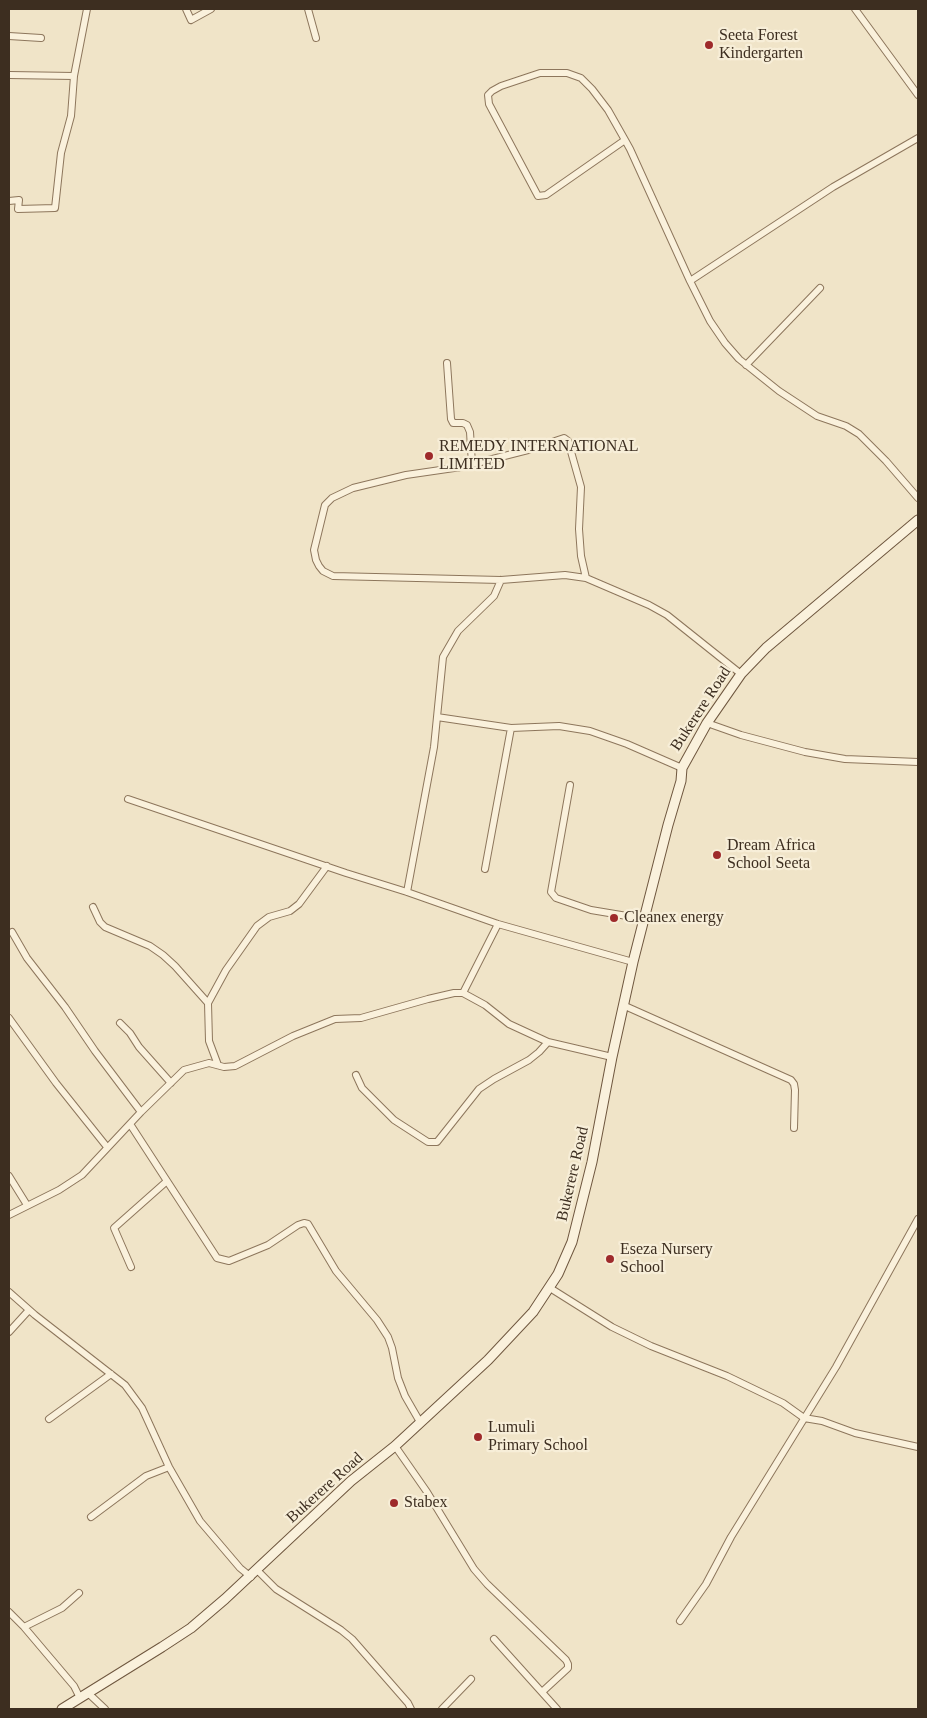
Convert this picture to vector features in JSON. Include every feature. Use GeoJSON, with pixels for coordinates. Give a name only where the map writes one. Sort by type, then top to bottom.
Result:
{"type":"FeatureCollection","features":[{"type":"Feature","properties":{"kind":"main road","name":"Bukerere Road"},"geometry":{"type":"LineString","coordinates":[[62,1709],[162,1648],[191,1628],[254,1574],[351,1481],[395,1446],[488,1360],[533,1312],[558,1274],[572,1242],[592,1162],[633,962],[681,781],[682,768],[707,723],[741,674],[766,648],[918,520]]}},
{"type":"Feature","properties":{"kind":"street"},"geometry":{"type":"LineString","coordinates":[[9,201],[18,200],[18,209],[56,208],[61,153],[71,116],[74,76],[87,9]]}},
{"type":"Feature","properties":{"kind":"street"},"geometry":{"type":"LineString","coordinates":[[186,9],[191,20],[212,9]]}},
{"type":"Feature","properties":{"kind":"street"},"geometry":{"type":"LineString","coordinates":[[308,9],[316,38]]}},
{"type":"Feature","properties":{"kind":"street"},"geometry":{"type":"LineString","coordinates":[[855,9],[918,95]]}},
{"type":"Feature","properties":{"kind":"street"},"geometry":{"type":"LineString","coordinates":[[9,36],[41,38]]}},
{"type":"Feature","properties":{"kind":"street"},"geometry":{"type":"LineString","coordinates":[[625,140],[546,194],[538,196],[489,104],[488,95],[500,86],[540,73],[567,73],[580,78],[592,88],[608,110],[625,140],[710,322],[725,343],[746,365],[808,410],[817,416],[846,426],[859,434],[886,461],[918,498]]}},
{"type":"Feature","properties":{"kind":"street"},"geometry":{"type":"LineString","coordinates":[[9,75],[74,76]]}},
{"type":"Feature","properties":{"kind":"street"},"geometry":{"type":"LineString","coordinates":[[690,281],[833,187],[918,138]]}},
{"type":"Feature","properties":{"kind":"street"},"geometry":{"type":"LineString","coordinates":[[746,365],[820,288]]}},
{"type":"Feature","properties":{"kind":"street"},"geometry":{"type":"LineString","coordinates":[[447,363],[451,420],[453,423],[467,425],[470,432],[472,464]]}},
{"type":"Feature","properties":{"kind":"street"},"geometry":{"type":"LineString","coordinates":[[586,578],[581,556],[579,529],[581,487],[566,439],[562,438],[521,452],[472,464],[406,475],[353,488],[332,498],[325,505],[314,550],[316,560],[323,571],[333,576],[501,580],[565,576],[586,578],[649,605],[667,615],[741,674]]}},
{"type":"Feature","properties":{"kind":"street"},"geometry":{"type":"LineString","coordinates":[[407,892],[434,747],[443,657],[458,632],[468,620],[494,596],[501,580]]}},
{"type":"Feature","properties":{"kind":"street"},"geometry":{"type":"LineString","coordinates":[[437,717],[510,728],[559,726],[590,731],[627,744],[682,768]]}},
{"type":"Feature","properties":{"kind":"street"},"geometry":{"type":"LineString","coordinates":[[707,723],[741,735],[805,752],[845,759],[918,762]]}},
{"type":"Feature","properties":{"kind":"street"},"geometry":{"type":"LineString","coordinates":[[485,869],[510,728]]}},
{"type":"Feature","properties":{"kind":"street"},"geometry":{"type":"LineString","coordinates":[[570,785],[551,892],[556,898],[590,910],[645,919]]}},
{"type":"Feature","properties":{"kind":"street"},"geometry":{"type":"LineString","coordinates":[[128,799],[498,924],[633,962]]}},
{"type":"Feature","properties":{"kind":"street"},"geometry":{"type":"LineString","coordinates":[[218,1065],[209,1041],[208,1003],[226,970],[256,926],[269,917],[290,911],[298,904],[327,866]]}},
{"type":"Feature","properties":{"kind":"street"},"geometry":{"type":"LineString","coordinates":[[93,907],[100,922],[105,927],[150,946],[163,955],[208,1003]]}},
{"type":"Feature","properties":{"kind":"street"},"geometry":{"type":"LineString","coordinates":[[464,993],[498,924]]}},
{"type":"Feature","properties":{"kind":"street"},"geometry":{"type":"LineString","coordinates":[[12,932],[27,958],[66,1007],[95,1051],[141,1112]]}},
{"type":"Feature","properties":{"kind":"street"},"geometry":{"type":"LineString","coordinates":[[9,1215],[71,1183],[82,1175],[141,1112],[184,1070],[203,1064],[224,1067],[235,1066],[294,1036],[335,1019],[361,1018],[428,999],[464,993],[485,1005],[509,1024],[548,1042],[612,1057]]}},
{"type":"Feature","properties":{"kind":"street"},"geometry":{"type":"LineString","coordinates":[[624,1006],[791,1080],[795,1090],[794,1128]]}},
{"type":"Feature","properties":{"kind":"street"},"geometry":{"type":"LineString","coordinates":[[9,1018],[56,1083],[107,1147]]}},
{"type":"Feature","properties":{"kind":"street"},"geometry":{"type":"LineString","coordinates":[[120,1023],[171,1083]]}},
{"type":"Feature","properties":{"kind":"street"},"geometry":{"type":"LineString","coordinates":[[356,1075],[362,1088],[394,1120],[428,1142],[437,1142],[479,1090],[494,1079],[529,1060],[548,1042]]}},
{"type":"Feature","properties":{"kind":"street"},"geometry":{"type":"LineString","coordinates":[[130,1124],[217,1258],[229,1261],[268,1245],[298,1225],[308,1224],[336,1270],[377,1320],[388,1338],[404,1396],[420,1422]]}},
{"type":"Feature","properties":{"kind":"street"},"geometry":{"type":"LineString","coordinates":[[9,1176],[27,1205]]}},
{"type":"Feature","properties":{"kind":"street"},"geometry":{"type":"LineString","coordinates":[[131,1267],[114,1228],[167,1181]]}},
{"type":"Feature","properties":{"kind":"street"},"geometry":{"type":"LineString","coordinates":[[680,1621],[706,1584],[731,1537],[836,1367],[918,1219]]}},
{"type":"Feature","properties":{"kind":"street"},"geometry":{"type":"LineString","coordinates":[[550,1288],[612,1327],[651,1346],[726,1376],[783,1403],[804,1418],[822,1421],[855,1432],[918,1447]]}},
{"type":"Feature","properties":{"kind":"street"},"geometry":{"type":"LineString","coordinates":[[9,1292],[124,1385],[142,1408],[170,1467],[200,1521],[235,1562],[352,1639],[408,1703],[411,1709]]}},
{"type":"Feature","properties":{"kind":"street"},"geometry":{"type":"LineString","coordinates":[[9,1332],[29,1310]]}},
{"type":"Feature","properties":{"kind":"street"},"geometry":{"type":"LineString","coordinates":[[49,1418],[111,1374]]}},
{"type":"Feature","properties":{"kind":"street"},"geometry":{"type":"LineString","coordinates":[[395,1446],[427,1492],[474,1569],[487,1584],[566,1660],[568,1668],[542,1692]]}},
{"type":"Feature","properties":{"kind":"street"},"geometry":{"type":"LineString","coordinates":[[91,1517],[146,1476],[170,1467]]}},
{"type":"Feature","properties":{"kind":"street"},"geometry":{"type":"LineString","coordinates":[[24,1627],[62,1608],[79,1592]]}},
{"type":"Feature","properties":{"kind":"street"},"geometry":{"type":"LineString","coordinates":[[9,1612],[74,1686],[105,1709]]}},
{"type":"Feature","properties":{"kind":"street"},"geometry":{"type":"LineString","coordinates":[[494,1639],[557,1709]]}},
{"type":"Feature","properties":{"kind":"street"},"geometry":{"type":"LineString","coordinates":[[442,1709],[470,1679]]}},
{"type":"Feature","properties":{"kind":"place","name":"Seeta Forest Kindergarten"},"geometry":{"type":"Point","coordinates":[709,45]}},
{"type":"Feature","properties":{"kind":"place","name":"REMEDY INTERNATIONAL LIMITED"},"geometry":{"type":"Point","coordinates":[429,456]}},
{"type":"Feature","properties":{"kind":"place","name":"Dream Africa School Seeta"},"geometry":{"type":"Point","coordinates":[717,855]}},
{"type":"Feature","properties":{"kind":"place","name":"Cleanex energy"},"geometry":{"type":"Point","coordinates":[614,918]}},
{"type":"Feature","properties":{"kind":"place","name":"Eseza Nursery School"},"geometry":{"type":"Point","coordinates":[610,1259]}},
{"type":"Feature","properties":{"kind":"place","name":"Lumuli Primary School"},"geometry":{"type":"Point","coordinates":[478,1437]}},
{"type":"Feature","properties":{"kind":"place","name":"Stabex"},"geometry":{"type":"Point","coordinates":[394,1503]}}]}
